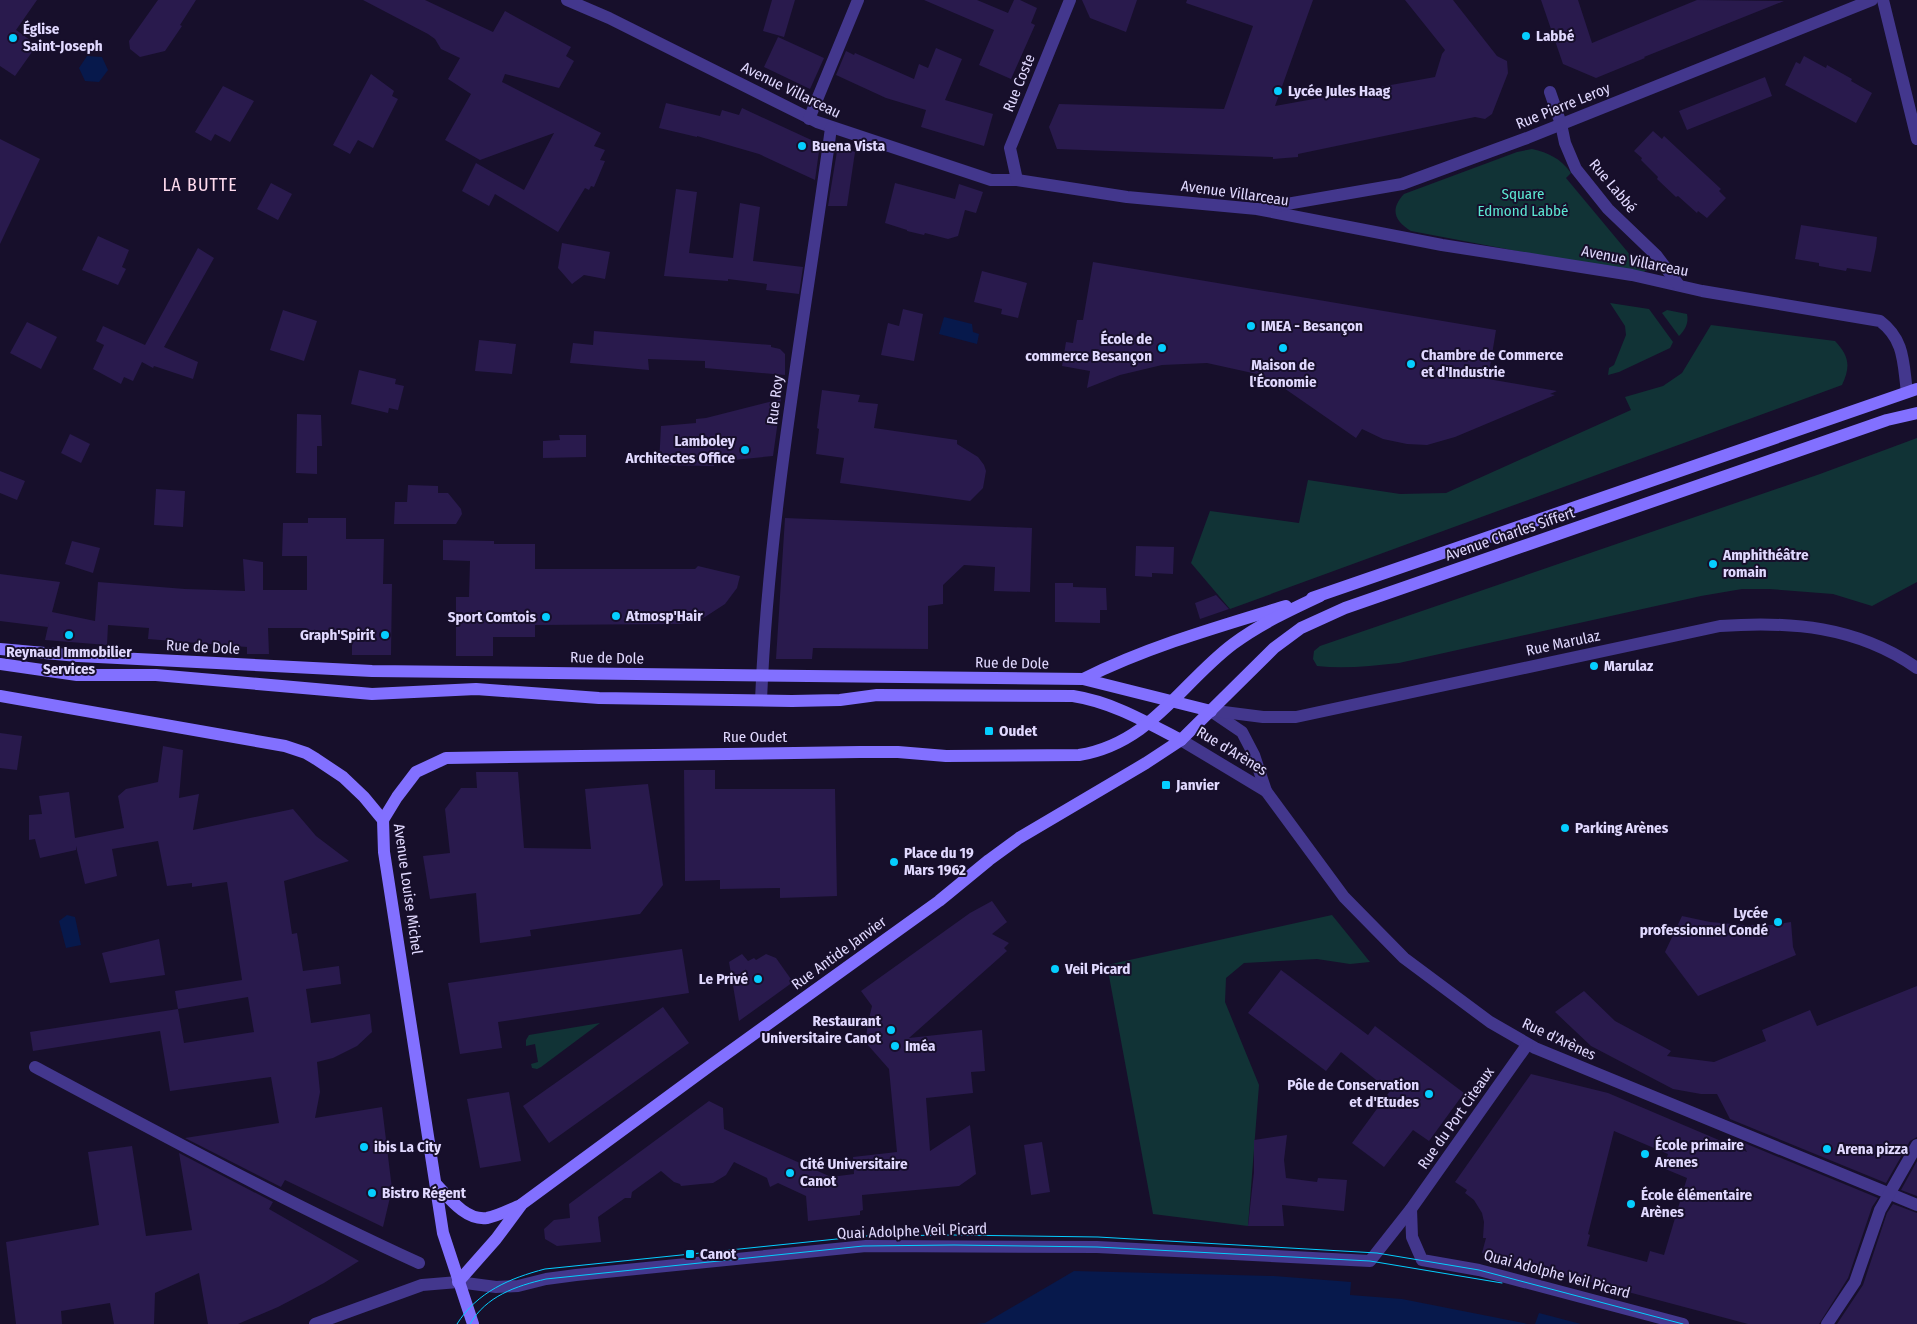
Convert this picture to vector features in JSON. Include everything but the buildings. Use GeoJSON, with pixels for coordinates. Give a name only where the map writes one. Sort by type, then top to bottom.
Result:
{"type":"FeatureCollection","features":[{"type":"Feature","properties":{"kind":"main road","name":"Avenue Charles Siffert"},"geometry":{"type":"LineString","coordinates":[[1082,679],[1107,667],[1211,629],[1320,596],[1912,390]]}},
{"type":"Feature","properties":{"kind":"main road","name":"Avenue Charles Siffert"},"geometry":{"type":"LineString","coordinates":[[1181,740],[1274,648],[1301,628],[1319,619],[1887,420],[1917,413]]}},
{"type":"Feature","properties":{"kind":"main road","name":"Avenue Charles Siffert"},"geometry":{"type":"LineString","coordinates":[[1149,724],[1233,644],[1256,629],[1320,596]]}},
{"type":"Feature","properties":{"kind":"main road","name":"Rue de Dole"},"geometry":{"type":"LineString","coordinates":[[0,649],[88,657],[372,672],[1082,679],[1211,711]]}},
{"type":"Feature","properties":{"kind":"main road","name":"Rue de Dole"},"geometry":{"type":"LineString","coordinates":[[0,664],[78,675],[156,676],[372,694],[476,689],[599,698],[761,700],[840,700],[877,695],[1073,696],[1095,700],[1181,740]]}},
{"type":"Feature","properties":{"kind":"main road","name":"Avenue Louise Michel"},"geometry":{"type":"LineString","coordinates":[[0,696],[285,746],[306,753],[343,777],[364,797],[383,820],[384,852],[443,1233],[473,1324]]}},
{"type":"Feature","properties":{"kind":"main road","name":"Rue Oudet"},"geometry":{"type":"LineString","coordinates":[[383,820],[416,772],[446,758],[831,752],[898,752],[946,756],[1079,755],[1092,753],[1118,744],[1149,724]]}},
{"type":"Feature","properties":{"kind":"main road","name":"Rue Antide Janvier"},"geometry":{"type":"LineString","coordinates":[[436,1184],[458,1207],[470,1215],[487,1218],[522,1204],[711,1065],[939,902],[989,860],[1019,838],[1115,782],[1181,740]]}},
{"type":"Feature","properties":{"kind":"main road","name":"Rue Antide Janvier"},"geometry":{"type":"LineString","coordinates":[[458,1282],[496,1239],[522,1204]]}},
{"type":"Feature","properties":{"kind":"street","name":"Avenue Villarceau"},"geometry":{"type":"LineString","coordinates":[[567,0],[634,30],[831,128],[991,180],[1017,180],[1127,197],[1257,209],[1442,245],[1678,284],[1702,291],[1880,321],[1891,329],[1898,340],[1912,390]]}},
{"type":"Feature","properties":{"kind":"street"},"geometry":{"type":"LineString","coordinates":[[809,118],[858,0]]}},
{"type":"Feature","properties":{"kind":"street","name":"Rue Coste"},"geometry":{"type":"LineString","coordinates":[[1017,180],[1010,148],[1070,0]]}},
{"type":"Feature","properties":{"kind":"street","name":"Rue Pierre Leroy"},"geometry":{"type":"LineString","coordinates":[[1257,209],[1402,184],[1561,124],[1872,0]]}},
{"type":"Feature","properties":{"kind":"street"},"geometry":{"type":"LineString","coordinates":[[1883,0],[1917,139]]}},
{"type":"Feature","properties":{"kind":"street","name":"Rue Labbé"},"geometry":{"type":"LineString","coordinates":[[1550,92],[1561,124],[1565,144],[1576,169],[1608,209],[1656,255],[1678,284]]}},
{"type":"Feature","properties":{"kind":"street","name":"Rue Roy"},"geometry":{"type":"LineString","coordinates":[[761,700],[772,558],[798,342],[831,128]]}},
{"type":"Feature","properties":{"kind":"street","name":"Avenue Charles Siffert"},"geometry":{"type":"LineString","coordinates":[[1887,420],[1917,408]]}},
{"type":"Feature","properties":{"kind":"street","name":"Rue Marulaz"},"geometry":{"type":"LineString","coordinates":[[1211,711],[1263,717],[1296,717],[1720,626],[1754,623],[1807,626],[1838,632],[1885,649],[1917,668]]}},
{"type":"Feature","properties":{"kind":"street","name":"Rue d'Arènes"},"geometry":{"type":"LineString","coordinates":[[1211,711],[1242,732],[1254,755],[1266,791],[1344,897],[1404,958],[1490,1022],[1527,1045],[1917,1206]]}},
{"type":"Feature","properties":{"kind":"street","name":"Rue d'Arènes"},"geometry":{"type":"LineString","coordinates":[[1181,740],[1266,791]]}},
{"type":"Feature","properties":{"kind":"street","name":"Rue du Port Citeaux"},"geometry":{"type":"LineString","coordinates":[[1370,1261],[1411,1209],[1527,1045]]}},
{"type":"Feature","properties":{"kind":"street"},"geometry":{"type":"LineString","coordinates":[[35,1067],[180,1145],[327,1220],[419,1263]]}},
{"type":"Feature","properties":{"kind":"street"},"geometry":{"type":"LineString","coordinates":[[1827,1324],[1854,1282],[1880,1210],[1917,1145]]}},
{"type":"Feature","properties":{"kind":"street","name":"Quai Adolphe Veil Picard"},"geometry":{"type":"LineString","coordinates":[[1411,1209],[1412,1237],[1422,1260],[1480,1270],[1683,1324]]}},
{"type":"Feature","properties":{"kind":"street","name":"Quai Adolphe Veil Picard"},"geometry":{"type":"LineString","coordinates":[[315,1324],[422,1285],[458,1282],[496,1287],[518,1286],[546,1279],[866,1246],[1097,1247],[1370,1261]]}},
{"type":"Feature","properties":{"kind":"green space","name":"Square Edmond Labbé"},"geometry":{"type":"Polygon","coordinates":[[[1532,149],[1549,154],[1563,163],[1571,173],[1566,178],[1636,262],[1648,258],[1650,269],[1639,274],[1411,231],[1398,219],[1396,214],[1397,205],[1404,194],[1517,152],[1532,149]]]}},
{"type":"Feature","properties":{"kind":"green space"},"geometry":{"type":"Polygon","coordinates":[[[1610,303],[1649,309],[1673,342],[1670,348],[1619,372],[1608,375],[1609,368],[1614,365],[1626,335],[1625,326],[1610,303]]]}},
{"type":"Feature","properties":{"kind":"green space"},"geometry":{"type":"Polygon","coordinates":[[[1667,310],[1687,314],[1686,326],[1679,336],[1662,313],[1667,310]]]}},
{"type":"Feature","properties":{"kind":"green space"},"geometry":{"type":"Polygon","coordinates":[[[1711,325],[1835,341],[1846,357],[1847,362],[1847,372],[1842,385],[1230,609],[1191,563],[1210,511],[1299,523],[1308,480],[1400,494],[1446,493],[1631,410],[1625,397],[1663,386],[1682,373],[1711,325]]]}},
{"type":"Feature","properties":{"kind":"green space"},"geometry":{"type":"Polygon","coordinates":[[[1917,438],[1917,582],[1872,606],[1833,594],[1742,589],[1701,596],[1399,663],[1358,667],[1327,667],[1317,666],[1313,659],[1314,651],[1320,646],[1820,474],[1917,438]]]}},
{"type":"Feature","properties":{"kind":"green space"},"geometry":{"type":"Polygon","coordinates":[[[1332,915],[1370,962],[1350,964],[1317,959],[1244,963],[1226,978],[1225,1002],[1259,1085],[1248,1226],[1153,1214],[1107,965],[1332,915]]]}},
{"type":"Feature","properties":{"kind":"green space"},"geometry":{"type":"Polygon","coordinates":[[[600,1023],[541,1067],[537,1069],[532,1068],[531,1064],[538,1062],[535,1044],[526,1046],[526,1040],[529,1035],[600,1023]]]}},
{"type":"Feature","properties":{"kind":"water"},"geometry":{"type":"Polygon","coordinates":[[[87,56],[102,57],[108,70],[99,82],[85,81],[79,68],[87,56]]]}},
{"type":"Feature","properties":{"kind":"water"},"geometry":{"type":"Polygon","coordinates":[[[944,317],[972,324],[973,332],[979,334],[977,344],[939,334],[944,317]]]}},
{"type":"Feature","properties":{"kind":"water"},"geometry":{"type":"Polygon","coordinates":[[[67,915],[75,917],[81,945],[66,948],[59,921],[67,915]]]}},
{"type":"Feature","properties":{"kind":"water"},"geometry":{"type":"Polygon","coordinates":[[[1074,1271],[1274,1276],[1351,1282],[1350,1295],[1402,1299],[1528,1324],[976,1324],[985,1323],[1074,1271]]]}},
{"type":"Feature","properties":{"kind":"water"},"geometry":{"type":"Polygon","coordinates":[[[1539,1313],[1581,1324],[1535,1324],[1539,1313]]]}},
{"type":"Feature","properties":{"kind":"tram line"},"geometry":{"type":"LineString","coordinates":[[457,1324],[474,1303],[495,1288],[519,1277],[545,1269],[866,1236],[953,1235],[1098,1237],[1377,1253],[1479,1270],[1683,1324]]}},
{"type":"Feature","properties":{"kind":"tram line"},"geometry":{"type":"LineString","coordinates":[[470,1324],[484,1306],[493,1299],[513,1289],[546,1279],[863,1246],[1097,1247],[1370,1261],[1502,1283]]}},
{"type":"Feature","properties":{"kind":"place","name":"Labbé"},"geometry":{"type":"Point","coordinates":[1526,36]}},
{"type":"Feature","properties":{"kind":"place","name":"Église Saint-Joseph"},"geometry":{"type":"Point","coordinates":[13,38]}},
{"type":"Feature","properties":{"kind":"place","name":"Lycée Jules Haag"},"geometry":{"type":"Point","coordinates":[1278,91]}},
{"type":"Feature","properties":{"kind":"place","name":"Buena Vista"},"geometry":{"type":"Point","coordinates":[802,146]}},
{"type":"Feature","properties":{"kind":"place","name":"IMEA - Besançon"},"geometry":{"type":"Point","coordinates":[1251,326]}},
{"type":"Feature","properties":{"kind":"place","name":"École de commerce Besançon"},"geometry":{"type":"Point","coordinates":[1162,348]}},
{"type":"Feature","properties":{"kind":"place","name":"Maison de l'Économie"},"geometry":{"type":"Point","coordinates":[1283,348]}},
{"type":"Feature","properties":{"kind":"place","name":"Chambre de Commerce et d'Industrie"},"geometry":{"type":"Point","coordinates":[1411,364]}},
{"type":"Feature","properties":{"kind":"place","name":"Lamboley Architectes Office"},"geometry":{"type":"Point","coordinates":[745,450]}},
{"type":"Feature","properties":{"kind":"place","name":"Amphithéâtre romain"},"geometry":{"type":"Point","coordinates":[1713,564]}},
{"type":"Feature","properties":{"kind":"place","name":"Atmosp'Hair"},"geometry":{"type":"Point","coordinates":[616,616]}},
{"type":"Feature","properties":{"kind":"place","name":"Sport Comtois"},"geometry":{"type":"Point","coordinates":[546,617]}},
{"type":"Feature","properties":{"kind":"place","name":"Reynaud Immobilier Services"},"geometry":{"type":"Point","coordinates":[69,635]}},
{"type":"Feature","properties":{"kind":"place","name":"Graph'Spirit"},"geometry":{"type":"Point","coordinates":[385,635]}},
{"type":"Feature","properties":{"kind":"place","name":"Marulaz"},"geometry":{"type":"Point","coordinates":[1594,666]}},
{"type":"Feature","properties":{"kind":"place","name":"Oudet"},"geometry":{"type":"Point","coordinates":[989,731]}},
{"type":"Feature","properties":{"kind":"place","name":"Janvier"},"geometry":{"type":"Point","coordinates":[1166,785]}},
{"type":"Feature","properties":{"kind":"place","name":"Parking Arènes"},"geometry":{"type":"Point","coordinates":[1565,828]}},
{"type":"Feature","properties":{"kind":"place","name":"Place du 19 Mars 1962"},"geometry":{"type":"Point","coordinates":[894,862]}},
{"type":"Feature","properties":{"kind":"place","name":"Lycée professionnel Condé"},"geometry":{"type":"Point","coordinates":[1778,922]}},
{"type":"Feature","properties":{"kind":"place","name":"Veil Picard"},"geometry":{"type":"Point","coordinates":[1055,969]}},
{"type":"Feature","properties":{"kind":"place","name":"Le Privé"},"geometry":{"type":"Point","coordinates":[758,979]}},
{"type":"Feature","properties":{"kind":"place","name":"Restaurant Universitaire Canot"},"geometry":{"type":"Point","coordinates":[891,1030]}},
{"type":"Feature","properties":{"kind":"place","name":"Iméa"},"geometry":{"type":"Point","coordinates":[895,1046]}},
{"type":"Feature","properties":{"kind":"place","name":"Pôle de Conservation et d'Etudes"},"geometry":{"type":"Point","coordinates":[1429,1094]}},
{"type":"Feature","properties":{"kind":"place","name":"ibis La City"},"geometry":{"type":"Point","coordinates":[364,1147]}},
{"type":"Feature","properties":{"kind":"place","name":"Arena pizza"},"geometry":{"type":"Point","coordinates":[1827,1149]}},
{"type":"Feature","properties":{"kind":"place","name":"École primaire Arenes"},"geometry":{"type":"Point","coordinates":[1645,1154]}},
{"type":"Feature","properties":{"kind":"place","name":"Cité Universitaire Canot"},"geometry":{"type":"Point","coordinates":[790,1173]}},
{"type":"Feature","properties":{"kind":"place","name":"Bistro Régent"},"geometry":{"type":"Point","coordinates":[372,1193]}},
{"type":"Feature","properties":{"kind":"place","name":"École élémentaire Arènes"},"geometry":{"type":"Point","coordinates":[1631,1204]}},
{"type":"Feature","properties":{"kind":"place","name":"Canot"},"geometry":{"type":"Point","coordinates":[690,1254]}},
{"type":"Feature","properties":{"kind":"district","name":"LA BUTTE"},"geometry":{"type":"Point","coordinates":[200,185]}}]}
